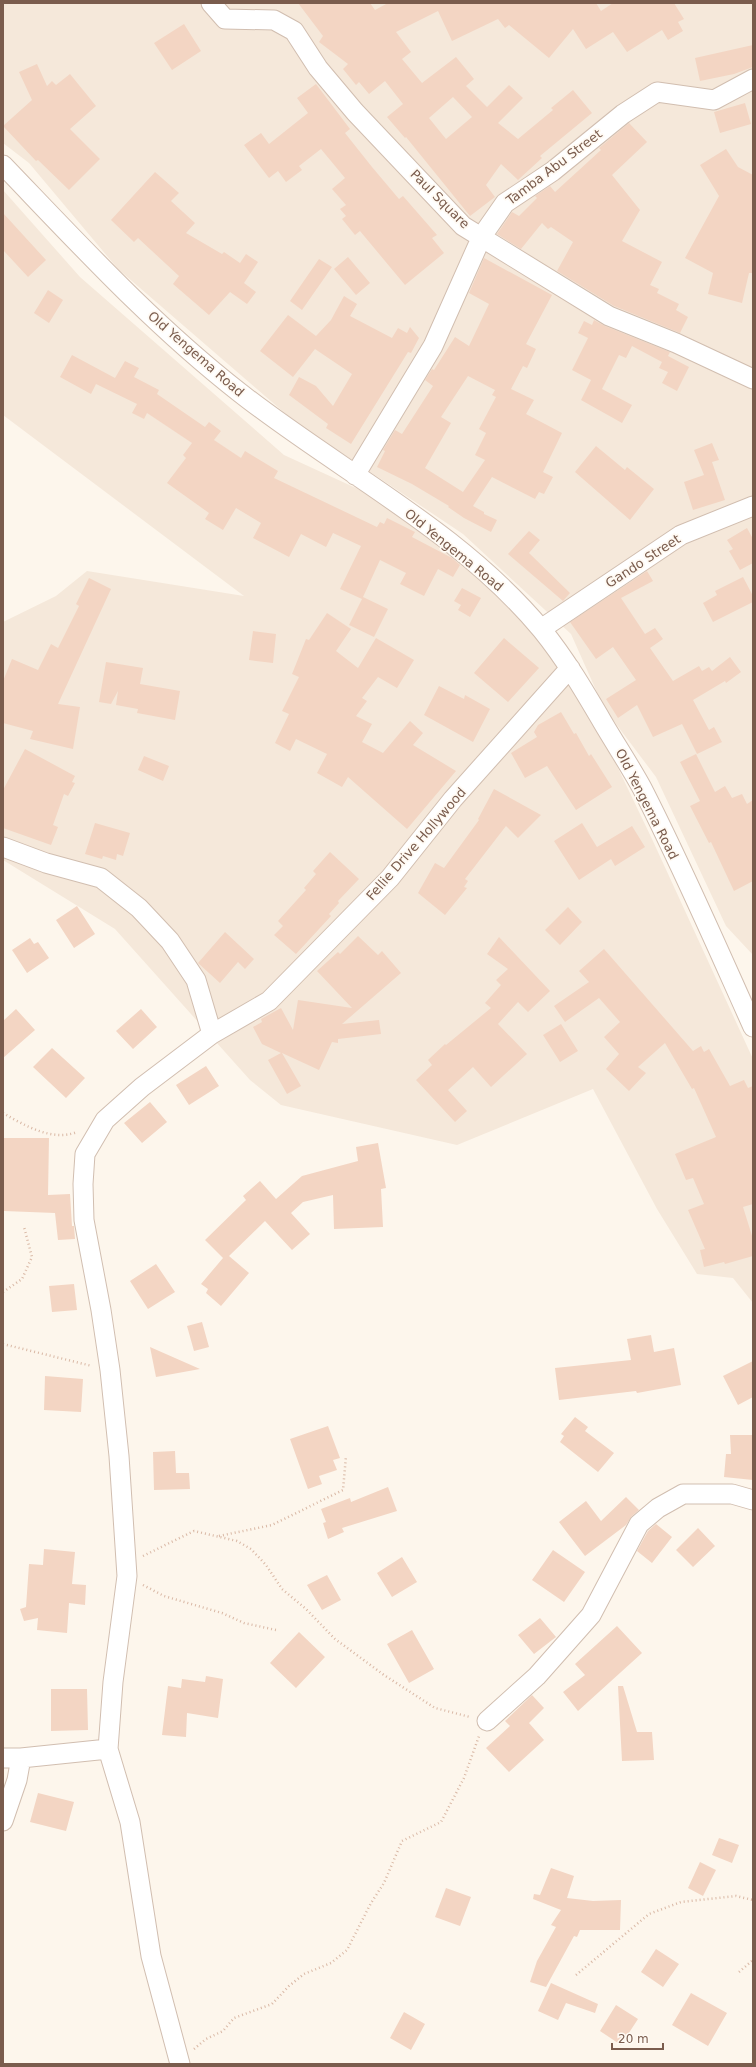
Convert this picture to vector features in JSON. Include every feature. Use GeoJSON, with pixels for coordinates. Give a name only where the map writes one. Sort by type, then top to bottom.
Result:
{"type":"FeatureCollection","features":[{"type":"Feature","properties":{"kind":"street","name":"Paul Square"},"geometry":{"type":"LineString","coordinates":[[211,3],[225,19],[274,20],[294,31],[318,68],[355,112],[463,226],[482,236],[609,316],[676,342],[753,379]]}},
{"type":"Feature","properties":{"kind":"street","name":"Tamba Abu Street"},"geometry":{"type":"LineString","coordinates":[[354,475],[433,346],[482,236],[505,204],[553,171],[623,114],[657,92],[714,100],[753,79]]}},
{"type":"Feature","properties":{"kind":"street","name":"Old Yengema Road"},"geometry":{"type":"LineString","coordinates":[[3,165],[103,270],[173,338],[239,392],[298,437],[424,522],[495,581],[541,629],[570,668],[641,786],[753,1027]]}},
{"type":"Feature","properties":{"kind":"street","name":"Gando Street"},"geometry":{"type":"LineString","coordinates":[[541,629],[681,536],[753,506]]}},
{"type":"Feature","properties":{"kind":"street","name":"Fellie Drive Hollywood"},"geometry":{"type":"LineString","coordinates":[[108,1749],[113,1682],[126,1576],[119,1456],[110,1370],[101,1310],[84,1220],[83,1184],[85,1154],[106,1120],[142,1087],[212,1034],[269,1002],[390,878],[453,800],[570,668]]}},
{"type":"Feature","properties":{"kind":"street"},"geometry":{"type":"LineString","coordinates":[[3,847],[46,863],[101,878],[139,908],[170,941],[196,980],[212,1034]]}},
{"type":"Feature","properties":{"kind":"street"},"geometry":{"type":"LineString","coordinates":[[487,1721],[537,1676],[591,1615],[639,1524],[658,1508],[683,1494],[732,1494],[753,1500]]}},
{"type":"Feature","properties":{"kind":"street"},"geometry":{"type":"LineString","coordinates":[[3,1821],[17,1780],[12,1758],[108,1749],[130,1822],[151,1956],[180,2063]]}},
{"type":"Feature","properties":{"kind":"path"},"geometry":{"type":"LineString","coordinates":[[3,1113],[42,1133],[69,1136],[106,1120]]}},
{"type":"Feature","properties":{"kind":"path"},"geometry":{"type":"LineString","coordinates":[[3,1292],[22,1280],[32,1257],[24,1227]]}},
{"type":"Feature","properties":{"kind":"path"},"geometry":{"type":"LineString","coordinates":[[3,1344],[110,1370]]}},
{"type":"Feature","properties":{"kind":"path"},"geometry":{"type":"LineString","coordinates":[[218,1536],[272,1525],[343,1490],[346,1456]]}},
{"type":"Feature","properties":{"kind":"path"},"geometry":{"type":"LineString","coordinates":[[180,2063],[206,2039],[222,2031],[234,2018],[272,2004],[289,1986],[304,1974],[331,1963],[347,1950],[371,1903],[384,1884],[402,1841],[440,1822],[464,1778],[473,1757],[477,1740],[487,1721],[435,1708],[390,1679],[335,1639],[306,1609],[282,1589],[266,1565],[251,1549],[237,1541],[194,1531],[136,1560],[126,1576],[164,1596],[222,1613],[244,1623],[276,1630]]}},
{"type":"Feature","properties":{"kind":"path"},"geometry":{"type":"LineString","coordinates":[[576,1975],[649,1914],[680,1902],[736,1896],[753,1900]]}},
{"type":"Feature","properties":{"kind":"path"},"geometry":{"type":"LineString","coordinates":[[739,1972],[753,1960]]}},
{"type":"Feature","properties":{"kind":"shaded area"},"geometry":{"type":"Polygon","coordinates":[[[3,3],[753,3],[753,955],[726,926],[656,777],[604,708],[571,634],[463,534],[294,421],[118,269],[29,163],[3,143],[3,3]]]}},
{"type":"Feature","properties":{"kind":"shaded area"},"geometry":{"type":"Polygon","coordinates":[[[3,190],[80,277],[284,455],[395,506],[489,587],[570,668],[652,839],[753,1059],[753,1303],[733,1278],[697,1274],[657,1209],[593,1089],[457,1145],[281,1105],[250,1080],[115,929],[3,860],[3,622],[56,596],[87,571],[244,596],[3,415],[3,190]]]}},
{"type":"Feature","properties":{"kind":"building"},"geometry":{"type":"Polygon","coordinates":[[[298,3],[370,3],[375,10],[388,3],[596,3],[601,11],[613,3],[674,3],[684,19],[678,22],[683,31],[668,40],[662,30],[627,52],[613,32],[586,49],[573,29],[549,58],[509,25],[505,28],[498,19],[452,41],[438,11],[396,32],[411,52],[402,59],[422,83],[456,57],[474,79],[466,86],[487,107],[509,85],[523,98],[498,123],[518,139],[553,110],[551,108],[573,90],[592,113],[540,156],[542,158],[518,180],[501,164],[486,185],[495,197],[470,216],[406,137],[405,138],[387,117],[403,104],[385,81],[369,94],[359,82],[356,85],[343,69],[348,64],[319,42],[323,36],[298,3]],[[453,97],[429,118],[446,139],[472,117],[453,97]]]}},
{"type":"Feature","properties":{"kind":"building"},"geometry":{"type":"Polygon","coordinates":[[[184,24],[201,51],[172,70],[154,43],[184,24]]]}},
{"type":"Feature","properties":{"kind":"building"},"geometry":{"type":"Polygon","coordinates":[[[753,45],[753,67],[734,74],[700,81],[695,58],[753,45]]]}},
{"type":"Feature","properties":{"kind":"building"},"geometry":{"type":"Polygon","coordinates":[[[37,64],[47,86],[52,81],[56,85],[70,74],[96,106],[70,129],[100,159],[69,190],[38,160],[36,161],[3,126],[32,100],[19,72],[37,64]]]}},
{"type":"Feature","properties":{"kind":"building"},"geometry":{"type":"Polygon","coordinates":[[[316,84],[350,129],[345,133],[372,167],[399,199],[403,196],[437,235],[432,238],[444,253],[405,285],[360,231],[355,235],[342,219],[346,216],[340,209],[346,205],[332,189],[345,178],[321,149],[299,166],[302,170],[286,182],[278,171],[269,178],[244,145],[261,133],[269,144],[308,113],[297,98],[316,84]]]}},
{"type":"Feature","properties":{"kind":"building"},"geometry":{"type":"Polygon","coordinates":[[[745,103],[751,124],[720,133],[714,112],[745,103]]]}},
{"type":"Feature","properties":{"kind":"building"},"geometry":{"type":"Polygon","coordinates":[[[629,123],[647,142],[612,175],[640,210],[622,241],[662,262],[650,285],[659,289],[657,293],[679,304],[676,310],[688,317],[680,333],[614,306],[557,271],[573,242],[551,227],[548,229],[542,223],[521,249],[497,234],[512,212],[519,216],[537,198],[535,196],[550,186],[555,192],[601,150],[599,148],[629,123]]]}},
{"type":"Feature","properties":{"kind":"building"},"geometry":{"type":"Polygon","coordinates":[[[726,149],[738,167],[753,175],[753,273],[749,273],[742,303],[708,294],[713,273],[685,258],[719,196],[700,165],[726,149]]]}},
{"type":"Feature","properties":{"kind":"building"},"geometry":{"type":"Polygon","coordinates":[[[155,172],[179,193],[171,201],[195,223],[186,233],[222,254],[224,252],[240,263],[246,254],[258,262],[244,283],[256,292],[247,304],[230,292],[209,315],[173,284],[179,276],[138,238],[134,242],[111,220],[155,172]]]}},
{"type":"Feature","properties":{"kind":"building"},"geometry":{"type":"Polygon","coordinates":[[[3,213],[46,260],[28,277],[3,250],[3,213]]]}},
{"type":"Feature","properties":{"kind":"building"},"geometry":{"type":"Polygon","coordinates":[[[348,257],[370,283],[356,295],[334,269],[348,257]]]}},
{"type":"Feature","properties":{"kind":"building"},"geometry":{"type":"Polygon","coordinates":[[[484,258],[552,295],[526,344],[536,349],[527,368],[523,366],[511,389],[534,400],[526,414],[562,433],[543,472],[553,477],[544,494],[539,492],[535,499],[492,477],[473,506],[484,512],[484,514],[497,520],[491,532],[464,518],[448,507],[449,506],[412,484],[377,467],[385,451],[383,450],[395,430],[402,434],[433,386],[425,380],[432,369],[434,370],[455,337],[469,346],[489,304],[469,293],[484,258]],[[468,376],[441,417],[451,423],[425,468],[463,492],[485,460],[475,455],[486,433],[479,429],[496,397],[492,395],[495,390],[468,376]]]}},
{"type":"Feature","properties":{"kind":"building"},"geometry":{"type":"Polygon","coordinates":[[[319,259],[332,267],[302,310],[290,301],[319,259]]]}},
{"type":"Feature","properties":{"kind":"building"},"geometry":{"type":"Polygon","coordinates":[[[48,290],[63,300],[49,323],[34,313],[48,290]]]}},
{"type":"Feature","properties":{"kind":"building"},"geometry":{"type":"Polygon","coordinates":[[[344,296],[357,304],[350,316],[392,338],[398,328],[407,333],[410,327],[419,338],[411,353],[408,352],[351,444],[326,428],[328,424],[289,395],[299,377],[316,386],[333,406],[352,374],[315,349],[293,377],[260,351],[288,315],[316,336],[331,320],[344,296]]]}},
{"type":"Feature","properties":{"kind":"building"},"geometry":{"type":"Polygon","coordinates":[[[594,320],[605,326],[670,352],[668,356],[689,367],[677,391],[662,383],[668,372],[659,368],[662,362],[632,346],[626,358],[619,355],[602,389],[632,405],[622,423],[581,400],[591,380],[572,370],[588,338],[578,333],[584,321],[592,325],[594,320]]]}},
{"type":"Feature","properties":{"kind":"building"},"geometry":{"type":"Polygon","coordinates":[[[72,355],[115,378],[125,361],[139,368],[134,377],[159,390],[157,394],[205,427],[209,422],[221,431],[214,440],[241,458],[245,451],[278,471],[274,478],[377,527],[380,522],[384,524],[387,518],[415,532],[412,537],[452,558],[460,565],[453,577],[438,569],[424,596],[400,584],[406,573],[380,560],[363,597],[388,609],[374,637],[349,625],[362,599],[340,589],[361,546],[333,533],[326,547],[301,534],[289,557],[253,538],[261,523],[236,508],[223,530],[205,519],[209,513],[167,483],[186,458],[183,455],[192,443],[147,413],[144,419],[132,413],[137,404],[96,384],[91,394],[60,377],[72,355]]]}},
{"type":"Feature","properties":{"kind":"building"},"geometry":{"type":"Polygon","coordinates":[[[712,443],[719,460],[712,462],[725,500],[693,510],[684,482],[704,475],[694,450],[712,443]]]}},
{"type":"Feature","properties":{"kind":"building"},"geometry":{"type":"Polygon","coordinates":[[[596,446],[625,470],[627,467],[654,489],[630,520],[575,472],[596,446]]]}},
{"type":"Feature","properties":{"kind":"building"},"geometry":{"type":"Polygon","coordinates":[[[747,528],[753,539],[753,563],[740,570],[729,551],[733,549],[727,540],[747,528]]]}},
{"type":"Feature","properties":{"kind":"building"},"geometry":{"type":"Polygon","coordinates":[[[529,531],[540,540],[529,553],[570,593],[563,601],[508,554],[529,531]]]}},
{"type":"Feature","properties":{"kind":"building"},"geometry":{"type":"Polygon","coordinates":[[[647,571],[653,581],[621,598],[645,634],[655,628],[663,639],[650,648],[673,681],[699,666],[702,671],[709,667],[712,671],[730,657],[741,672],[726,683],[725,681],[693,700],[709,730],[714,727],[722,742],[697,754],[682,724],[653,737],[637,705],[618,718],[606,699],[636,680],[613,647],[596,659],[570,622],[647,571]]]}},
{"type":"Feature","properties":{"kind":"building"},"geometry":{"type":"Polygon","coordinates":[[[743,577],[753,596],[753,602],[713,622],[703,603],[717,595],[715,591],[743,577]]]}},
{"type":"Feature","properties":{"kind":"building"},"geometry":{"type":"Polygon","coordinates":[[[89,578],[111,589],[58,704],[80,707],[73,749],[30,739],[33,731],[3,723],[3,681],[12,659],[38,670],[51,644],[58,648],[79,606],[76,604],[89,578]]]}},
{"type":"Feature","properties":{"kind":"building"},"geometry":{"type":"Polygon","coordinates":[[[462,588],[481,598],[470,617],[458,610],[461,605],[454,601],[462,588]]]}},
{"type":"Feature","properties":{"kind":"building"},"geometry":{"type":"Polygon","coordinates":[[[327,613],[351,629],[336,651],[358,668],[376,638],[414,660],[397,688],[378,677],[362,698],[367,701],[356,716],[372,724],[362,742],[383,753],[410,721],[423,733],[413,745],[456,771],[407,829],[348,777],[342,787],[317,773],[327,754],[296,739],[290,751],[275,743],[289,714],[282,711],[299,677],[292,674],[306,639],[309,640],[327,613]]]}},
{"type":"Feature","properties":{"kind":"building"},"geometry":{"type":"Polygon","coordinates":[[[253,631],[276,634],[273,663],[249,660],[253,631]]]}},
{"type":"Feature","properties":{"kind":"building"},"geometry":{"type":"Polygon","coordinates":[[[504,638],[539,668],[508,702],[474,673],[504,638]]]}},
{"type":"Feature","properties":{"kind":"building"},"geometry":{"type":"Polygon","coordinates":[[[106,662],[143,668],[140,684],[180,691],[175,720],[137,713],[138,709],[116,705],[118,691],[111,704],[99,702],[106,662]]]}},
{"type":"Feature","properties":{"kind":"building"},"geometry":{"type":"Polygon","coordinates":[[[439,686],[464,699],[465,695],[490,709],[473,742],[424,715],[439,686]]]}},
{"type":"Feature","properties":{"kind":"building"},"geometry":{"type":"Polygon","coordinates":[[[561,712],[574,734],[576,733],[589,756],[591,754],[612,787],[576,810],[547,766],[525,778],[511,753],[537,737],[534,732],[538,725],[561,712]]]}},
{"type":"Feature","properties":{"kind":"building"},"geometry":{"type":"Polygon","coordinates":[[[25,749],[75,776],[72,782],[75,783],[68,796],[64,794],[53,825],[58,827],[51,845],[3,828],[3,790],[25,749]]]}},
{"type":"Feature","properties":{"kind":"building"},"geometry":{"type":"Polygon","coordinates":[[[696,754],[715,792],[725,786],[732,798],[742,794],[747,804],[753,800],[753,881],[734,891],[711,842],[709,843],[690,806],[700,801],[680,762],[696,754]]]}},
{"type":"Feature","properties":{"kind":"building"},"geometry":{"type":"Polygon","coordinates":[[[144,756],[169,766],[163,781],[138,770],[144,756]]]}},
{"type":"Feature","properties":{"kind":"building"},"geometry":{"type":"Polygon","coordinates":[[[494,789],[541,815],[518,838],[506,826],[465,879],[468,881],[464,887],[467,888],[445,915],[418,893],[435,863],[444,868],[479,820],[478,819],[494,789]]]}},
{"type":"Feature","properties":{"kind":"building"},"geometry":{"type":"Polygon","coordinates":[[[95,823],[130,833],[123,856],[117,854],[116,860],[103,856],[102,859],[85,854],[95,823]]]}},
{"type":"Feature","properties":{"kind":"building"},"geometry":{"type":"Polygon","coordinates":[[[582,823],[597,847],[632,826],[645,847],[615,866],[611,859],[579,880],[554,841],[582,823]]]}},
{"type":"Feature","properties":{"kind":"building"},"geometry":{"type":"Polygon","coordinates":[[[330,852],[359,879],[338,901],[339,903],[329,914],[331,916],[296,954],[274,935],[283,926],[278,921],[306,890],[304,888],[316,874],[313,871],[330,852]]]}},
{"type":"Feature","properties":{"kind":"building"},"geometry":{"type":"Polygon","coordinates":[[[77,906],[95,934],[74,948],[56,920],[77,906]]]}},
{"type":"Feature","properties":{"kind":"building"},"geometry":{"type":"Polygon","coordinates":[[[568,907],[582,922],[560,945],[545,930],[568,907]]]}},
{"type":"Feature","properties":{"kind":"building"},"geometry":{"type":"Polygon","coordinates":[[[225,932],[254,959],[245,969],[238,962],[220,983],[198,963],[225,932]]]}},
{"type":"Feature","properties":{"kind":"building"},"geometry":{"type":"Polygon","coordinates":[[[358,936],[378,955],[382,951],[401,973],[342,1024],[379,1020],[381,1034],[338,1039],[338,1043],[332,1042],[319,1070],[282,1053],[301,1086],[287,1094],[268,1060],[281,1053],[262,1044],[253,1027],[262,1022],[261,1019],[281,1008],[293,1030],[298,1000],[352,1008],[317,971],[338,952],[340,954],[358,936]]]}},
{"type":"Feature","properties":{"kind":"building"},"geometry":{"type":"Polygon","coordinates":[[[499,937],[550,991],[528,1012],[518,1002],[498,1024],[527,1054],[491,1087],[473,1067],[448,1090],[467,1111],[455,1122],[416,1080],[432,1065],[428,1060],[445,1044],[446,1045],[491,1008],[485,1003],[501,985],[496,980],[508,969],[487,954],[499,937]]]}},
{"type":"Feature","properties":{"kind":"building"},"geometry":{"type":"Polygon","coordinates":[[[30,938],[34,944],[38,942],[49,958],[27,973],[12,950],[30,938]]]}},
{"type":"Feature","properties":{"kind":"building"},"geometry":{"type":"Polygon","coordinates":[[[604,949],[693,1051],[701,1046],[704,1052],[709,1049],[730,1086],[744,1080],[748,1088],[753,1086],[753,1204],[743,1207],[753,1239],[753,1256],[725,1264],[724,1262],[704,1267],[700,1250],[705,1249],[688,1210],[704,1204],[693,1178],[686,1180],[675,1154],[716,1137],[694,1088],[692,1089],[665,1043],[638,1067],[646,1073],[629,1091],[606,1069],[619,1054],[604,1037],[620,1022],[599,998],[565,1022],[554,1006],[589,982],[579,971],[604,949]]]}},
{"type":"Feature","properties":{"kind":"building"},"geometry":{"type":"Polygon","coordinates":[[[16,1009],[35,1030],[3,1058],[3,1021],[16,1009]]]}},
{"type":"Feature","properties":{"kind":"building"},"geometry":{"type":"Polygon","coordinates":[[[141,1009],[157,1027],[133,1049],[116,1031],[141,1009]]]}},
{"type":"Feature","properties":{"kind":"building"},"geometry":{"type":"Polygon","coordinates":[[[561,1024],[578,1051],[560,1062],[543,1035],[561,1024]]]}},
{"type":"Feature","properties":{"kind":"building"},"geometry":{"type":"Polygon","coordinates":[[[52,1048],[85,1078],[66,1098],[33,1067],[52,1048]]]}},
{"type":"Feature","properties":{"kind":"building"},"geometry":{"type":"Polygon","coordinates":[[[206,1066],[219,1086],[189,1105],[176,1085],[206,1066]]]}},
{"type":"Feature","properties":{"kind":"building"},"geometry":{"type":"Polygon","coordinates":[[[150,1102],[167,1122],[142,1143],[124,1123],[150,1102]]]}},
{"type":"Feature","properties":{"kind":"building"},"geometry":{"type":"Polygon","coordinates":[[[3,1138],[49,1138],[48,1195],[70,1194],[72,1226],[74,1226],[75,1239],[58,1240],[55,1213],[4,1211],[3,1138]]]}},
{"type":"Feature","properties":{"kind":"building"},"geometry":{"type":"Polygon","coordinates":[[[378,1143],[386,1188],[381,1189],[383,1227],[334,1229],[333,1195],[303,1202],[291,1213],[310,1234],[292,1250],[265,1221],[229,1256],[249,1273],[221,1306],[206,1293],[208,1289],[201,1284],[223,1258],[205,1240],[246,1200],[243,1196],[260,1181],[276,1199],[302,1176],[358,1161],[356,1147],[378,1143]]]}},
{"type":"Feature","properties":{"kind":"building"},"geometry":{"type":"Polygon","coordinates":[[[156,1264],[175,1292],[148,1309],[130,1281],[156,1264]]]}},
{"type":"Feature","properties":{"kind":"building"},"geometry":{"type":"Polygon","coordinates":[[[74,1284],[77,1310],[52,1312],[49,1286],[74,1284]]]}},
{"type":"Feature","properties":{"kind":"building"},"geometry":{"type":"Polygon","coordinates":[[[202,1322],[209,1347],[194,1351],[187,1326],[202,1322]]]}},
{"type":"Feature","properties":{"kind":"building"},"geometry":{"type":"Polygon","coordinates":[[[651,1335],[654,1352],[674,1348],[681,1385],[637,1393],[636,1391],[559,1400],[555,1368],[631,1360],[627,1339],[651,1335]]]}},
{"type":"Feature","properties":{"kind":"building"},"geometry":{"type":"Polygon","coordinates":[[[150,1347],[200,1369],[156,1377],[150,1347]]]}},
{"type":"Feature","properties":{"kind":"building"},"geometry":{"type":"Polygon","coordinates":[[[753,1361],[753,1397],[738,1405],[723,1376],[753,1361]]]}},
{"type":"Feature","properties":{"kind":"building"},"geometry":{"type":"Polygon","coordinates":[[[45,1376],[83,1379],[81,1412],[44,1410],[45,1376]]]}},
{"type":"Feature","properties":{"kind":"building"},"geometry":{"type":"Polygon","coordinates":[[[575,1417],[588,1427],[585,1431],[614,1453],[598,1472],[560,1442],[564,1436],[561,1434],[575,1417]]]}},
{"type":"Feature","properties":{"kind":"building"},"geometry":{"type":"Polygon","coordinates":[[[328,1426],[340,1458],[333,1460],[337,1470],[319,1476],[322,1484],[308,1489],[290,1439],[328,1426]]]}},
{"type":"Feature","properties":{"kind":"building"},"geometry":{"type":"Polygon","coordinates":[[[730,1435],[753,1435],[753,1480],[724,1477],[726,1454],[731,1454],[730,1435]]]}},
{"type":"Feature","properties":{"kind":"building"},"geometry":{"type":"Polygon","coordinates":[[[175,1451],[176,1473],[189,1473],[190,1489],[154,1490],[153,1452],[175,1451]]]}},
{"type":"Feature","properties":{"kind":"building"},"geometry":{"type":"Polygon","coordinates":[[[388,1487],[397,1511],[342,1528],[344,1532],[328,1539],[323,1523],[326,1522],[321,1509],[350,1498],[351,1502],[388,1487]]]}},
{"type":"Feature","properties":{"kind":"building"},"geometry":{"type":"Polygon","coordinates":[[[626,1497],[639,1510],[632,1516],[626,1525],[585,1556],[559,1522],[586,1501],[601,1521],[626,1497]]]}},
{"type":"Feature","properties":{"kind":"building"},"geometry":{"type":"Polygon","coordinates":[[[656,1524],[672,1537],[652,1563],[637,1551],[648,1531],[656,1524]]]}},
{"type":"Feature","properties":{"kind":"building"},"geometry":{"type":"Polygon","coordinates":[[[698,1528],[715,1546],[693,1567],[676,1550],[698,1528]]]}},
{"type":"Feature","properties":{"kind":"building"},"geometry":{"type":"Polygon","coordinates":[[[44,1549],[75,1552],[72,1584],[86,1585],[85,1605],[69,1603],[67,1633],[37,1630],[38,1618],[24,1621],[20,1609],[26,1607],[29,1564],[43,1565],[44,1549]]]}},
{"type":"Feature","properties":{"kind":"building"},"geometry":{"type":"Polygon","coordinates":[[[553,1550],[585,1572],[564,1602],[532,1580],[553,1550]]]}},
{"type":"Feature","properties":{"kind":"building"},"geometry":{"type":"Polygon","coordinates":[[[402,1557],[417,1582],[392,1597],[377,1573],[402,1557]]]}},
{"type":"Feature","properties":{"kind":"building"},"geometry":{"type":"Polygon","coordinates":[[[327,1575],[341,1600],[322,1610],[307,1585],[327,1575]]]}},
{"type":"Feature","properties":{"kind":"building"},"geometry":{"type":"Polygon","coordinates":[[[540,1618],[556,1637],[534,1654],[518,1635],[540,1618]]]}},
{"type":"Feature","properties":{"kind":"building"},"geometry":{"type":"Polygon","coordinates":[[[617,1626],[642,1653],[578,1711],[563,1692],[585,1675],[575,1664],[617,1626]]]}},
{"type":"Feature","properties":{"kind":"building"},"geometry":{"type":"Polygon","coordinates":[[[412,1630],[434,1669],[409,1683],[387,1644],[412,1630]]]}},
{"type":"Feature","properties":{"kind":"building"},"geometry":{"type":"Polygon","coordinates":[[[299,1632],[325,1657],[296,1688],[270,1663],[299,1632]]]}},
{"type":"Feature","properties":{"kind":"building"},"geometry":{"type":"Polygon","coordinates":[[[206,1676],[223,1679],[218,1718],[187,1713],[186,1737],[162,1735],[168,1686],[181,1688],[182,1679],[205,1682],[206,1676]]]}},
{"type":"Feature","properties":{"kind":"building"},"geometry":{"type":"Polygon","coordinates":[[[618,1686],[623,1686],[637,1732],[652,1732],[654,1760],[622,1761],[618,1686]]]}},
{"type":"Feature","properties":{"kind":"building"},"geometry":{"type":"Polygon","coordinates":[[[51,1689],[87,1689],[88,1730],[51,1731],[51,1689]]]}},
{"type":"Feature","properties":{"kind":"building"},"geometry":{"type":"Polygon","coordinates":[[[532,1695],[544,1708],[529,1723],[544,1740],[509,1772],[486,1748],[510,1726],[505,1721],[532,1695]]]}},
{"type":"Feature","properties":{"kind":"building"},"geometry":{"type":"Polygon","coordinates":[[[38,1793],[74,1802],[66,1831],[30,1822],[38,1793]]]}},
{"type":"Feature","properties":{"kind":"building"},"geometry":{"type":"Polygon","coordinates":[[[719,1838],[739,1845],[732,1863],[712,1855],[719,1838]]]}},
{"type":"Feature","properties":{"kind":"building"},"geometry":{"type":"Polygon","coordinates":[[[700,1862],[716,1870],[703,1896],[688,1888],[700,1862]]]}},
{"type":"Feature","properties":{"kind":"building"},"geometry":{"type":"Polygon","coordinates":[[[551,1868],[574,1876],[567,1898],[593,1901],[621,1900],[620,1930],[580,1930],[577,1937],[574,1936],[546,1987],[530,1982],[537,1961],[556,1927],[551,1925],[561,1910],[533,1899],[534,1894],[540,1895],[551,1868]]]}},
{"type":"Feature","properties":{"kind":"building"},"geometry":{"type":"Polygon","coordinates":[[[446,1888],[471,1897],[460,1926],[435,1917],[446,1888]]]}},
{"type":"Feature","properties":{"kind":"building"},"geometry":{"type":"Polygon","coordinates":[[[656,1949],[679,1964],[663,1987],[641,1972],[656,1949]]]}},
{"type":"Feature","properties":{"kind":"building"},"geometry":{"type":"Polygon","coordinates":[[[551,1983],[598,2004],[595,2013],[566,2003],[558,2020],[538,2011],[551,1983]]]}},
{"type":"Feature","properties":{"kind":"building"},"geometry":{"type":"Polygon","coordinates":[[[691,1993],[727,2013],[708,2046],[672,2025],[691,1993]]]}},
{"type":"Feature","properties":{"kind":"building"},"geometry":{"type":"Polygon","coordinates":[[[616,2005],[638,2019],[621,2045],[600,2031],[616,2005]]]}},
{"type":"Feature","properties":{"kind":"building"},"geometry":{"type":"Polygon","coordinates":[[[404,2012],[425,2024],[411,2050],[390,2038],[404,2012]]]}}]}
